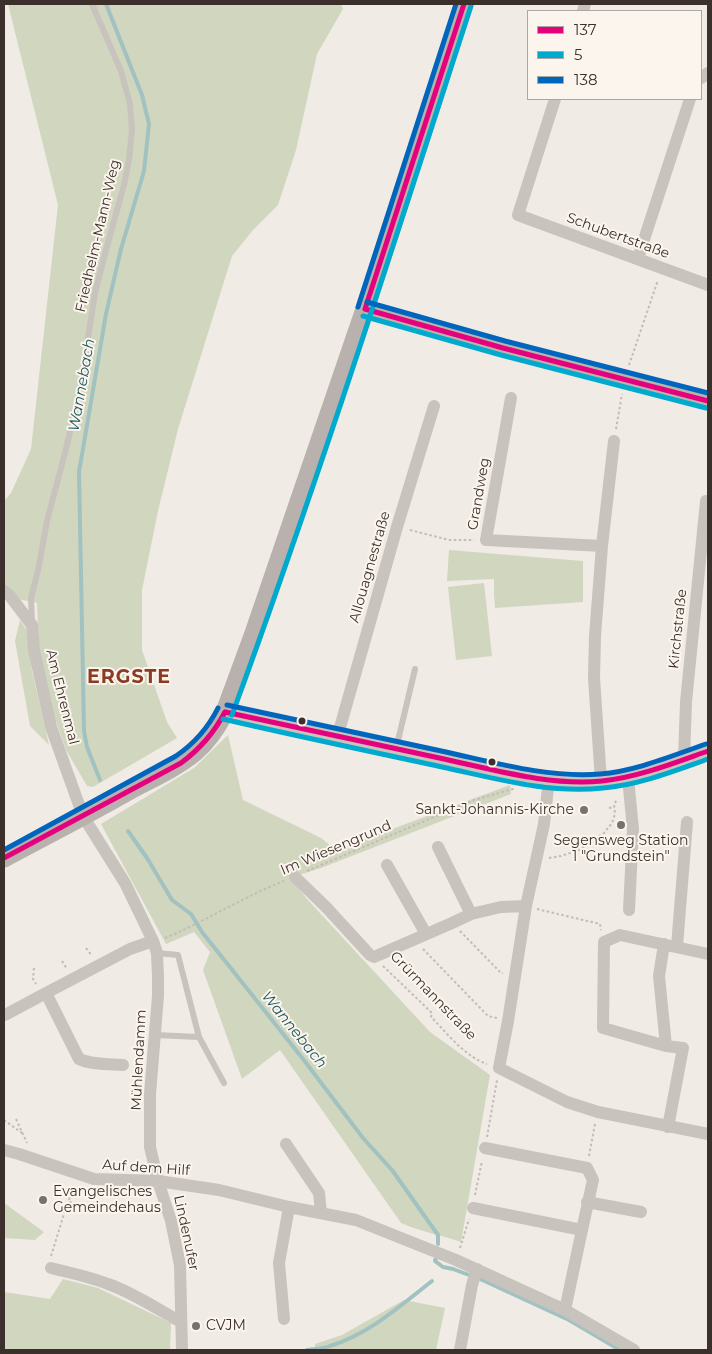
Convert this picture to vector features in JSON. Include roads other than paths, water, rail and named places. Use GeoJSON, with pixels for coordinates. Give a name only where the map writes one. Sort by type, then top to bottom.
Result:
{"type":"FeatureCollection","features":[{"type":"Feature","properties":{"kind":"main road"},"geometry":{"type":"LineString","coordinates":[[4,858],[194,753],[213,732],[225,712],[253,636],[365,309],[464,4]]}},
{"type":"Feature","properties":{"kind":"main road"},"geometry":{"type":"LineString","coordinates":[[365,309],[503,348],[708,401]]}},
{"type":"Feature","properties":{"kind":"street","name":"Schubertstraße"},"geometry":{"type":"LineString","coordinates":[[555,100],[518,215],[708,285]]}},
{"type":"Feature","properties":{"kind":"street"},"geometry":{"type":"LineString","coordinates":[[638,258],[690,100]]}},
{"type":"Feature","properties":{"kind":"street","name":"Grandweg"},"geometry":{"type":"LineString","coordinates":[[511,398],[486,540],[602,546]]}},
{"type":"Feature","properties":{"kind":"street","name":"Allouagnestraße"},"geometry":{"type":"LineString","coordinates":[[336,738],[434,406]]}},
{"type":"Feature","properties":{"kind":"street"},"geometry":{"type":"LineString","coordinates":[[601,781],[594,678],[595,636],[602,546],[614,441]]}},
{"type":"Feature","properties":{"kind":"street","name":"Kirchstraße"},"geometry":{"type":"LineString","coordinates":[[684,759],[686,702],[706,501]]}},
{"type":"Feature","properties":{"kind":"street"},"geometry":{"type":"LineString","coordinates":[[4,591],[10,596],[32,626]]}},
{"type":"Feature","properties":{"kind":"street","name":"Am Ehrenmal"},"geometry":{"type":"LineString","coordinates":[[32,626],[34,650],[51,727],[83,816]]}},
{"type":"Feature","properties":{"kind":"street"},"geometry":{"type":"LineString","coordinates":[[225,712],[336,738],[550,780],[578,782],[628,778],[708,751]]}},
{"type":"Feature","properties":{"kind":"street"},"geometry":{"type":"LineString","coordinates":[[628,778],[634,828],[629,910]]}},
{"type":"Feature","properties":{"kind":"street"},"geometry":{"type":"LineString","coordinates":[[550,780],[544,824],[526,906],[516,976],[499,1068],[567,1102],[598,1112],[708,1134]]}},
{"type":"Feature","properties":{"kind":"street","name":"Mühlendamm"},"geometry":{"type":"LineString","coordinates":[[83,816],[125,883],[155,946],[158,977],[150,1094],[150,1147],[158,1181]]}},
{"type":"Feature","properties":{"kind":"street"},"geometry":{"type":"LineString","coordinates":[[677,946],[686,822]]}},
{"type":"Feature","properties":{"kind":"street"},"geometry":{"type":"LineString","coordinates":[[438,847],[471,914]]}},
{"type":"Feature","properties":{"kind":"street"},"geometry":{"type":"LineString","coordinates":[[387,865],[421,937]]}},
{"type":"Feature","properties":{"kind":"street","name":"Grürmannstraße"},"geometry":{"type":"LineString","coordinates":[[295,877],[326,907],[370,956],[374,957],[471,914],[501,907],[526,906]]}},
{"type":"Feature","properties":{"kind":"street"},"geometry":{"type":"LineString","coordinates":[[668,1126],[683,1048],[666,1046],[603,1028],[604,942],[620,935],[708,954]]}},
{"type":"Feature","properties":{"kind":"street"},"geometry":{"type":"LineString","coordinates":[[664,944],[659,976],[666,1046]]}},
{"type":"Feature","properties":{"kind":"street"},"geometry":{"type":"LineString","coordinates":[[5,1014],[130,949],[155,946]]}},
{"type":"Feature","properties":{"kind":"street","name":"Mühlendamm"},"geometry":{"type":"LineString","coordinates":[[44,994],[79,1059],[102,1064],[123,1065]]}},
{"type":"Feature","properties":{"kind":"street"},"geometry":{"type":"LineString","coordinates":[[286,1144],[319,1193],[321,1213]]}},
{"type":"Feature","properties":{"kind":"street"},"geometry":{"type":"LineString","coordinates":[[485,1148],[587,1168],[593,1180],[566,1310]]}},
{"type":"Feature","properties":{"kind":"street","name":"Auf dem Hilf"},"geometry":{"type":"LineString","coordinates":[[4,1150],[94,1179],[158,1181],[219,1190],[289,1207],[356,1220],[456,1260],[474,1276],[566,1310],[634,1350]]}},
{"type":"Feature","properties":{"kind":"street","name":"Lindenufer"},"geometry":{"type":"LineString","coordinates":[[158,1181],[171,1221],[180,1265],[182,1350]]}},
{"type":"Feature","properties":{"kind":"street"},"geometry":{"type":"LineString","coordinates":[[588,1202],[641,1212]]}},
{"type":"Feature","properties":{"kind":"street"},"geometry":{"type":"LineString","coordinates":[[284,1318],[279,1263],[289,1207]]}},
{"type":"Feature","properties":{"kind":"street"},"geometry":{"type":"LineString","coordinates":[[472,1208],[582,1230]]}},
{"type":"Feature","properties":{"kind":"street"},"geometry":{"type":"LineString","coordinates":[[51,1263],[110,1284],[181,1322]]}},
{"type":"Feature","properties":{"kind":"street"},"geometry":{"type":"LineString","coordinates":[[460,1350],[474,1276]]}},
{"type":"Feature","properties":{"kind":"lane","name":"Friedhelm-Mann-Weg"},"geometry":{"type":"LineString","coordinates":[[32,626],[31,598],[47,520],[81,383],[95,293],[124,185],[132,129],[130,104],[121,71],[92,4]]}},
{"type":"Feature","properties":{"kind":"lane"},"geometry":{"type":"LineString","coordinates":[[396,750],[415,669]]}},
{"type":"Feature","properties":{"kind":"lane"},"geometry":{"type":"LineString","coordinates":[[155,946],[178,955],[198,1036],[224,1083]]}},
{"type":"Feature","properties":{"kind":"lane"},"geometry":{"type":"LineString","coordinates":[[155,1035],[198,1036]]}},
{"type":"Feature","properties":{"kind":"waterway","name":"Wannebach"},"geometry":{"type":"LineString","coordinates":[[100,780],[87,747],[84,731],[79,472],[106,314],[121,249],[144,171],[149,124],[142,95],[106,4]]}},
{"type":"Feature","properties":{"kind":"waterway","name":"Wannebach"},"geometry":{"type":"LineString","coordinates":[[128,831],[147,858],[172,900],[191,914],[202,932],[363,1138],[392,1170],[438,1235],[438,1244]]}},
{"type":"Feature","properties":{"kind":"waterway","name":"Wannebach"},"geometry":{"type":"LineString","coordinates":[[436,1258],[435,1261],[443,1267],[469,1275]]}},
{"type":"Feature","properties":{"kind":"waterway","name":"Wannebach"},"geometry":{"type":"LineString","coordinates":[[478,1278],[569,1320],[620,1350]]}},
{"type":"Feature","properties":{"kind":"waterway"},"geometry":{"type":"LineString","coordinates":[[307,1350],[327,1347],[344,1341],[371,1327],[432,1281]]}},
{"type":"Feature","properties":{"kind":"place","name":"Sankt-Johannis-Kirche"},"geometry":{"type":"Point","coordinates":[584,810]}},
{"type":"Feature","properties":{"kind":"place","name":"Segensweg Station 1 \"Grundstein\""},"geometry":{"type":"Point","coordinates":[621,825]}},
{"type":"Feature","properties":{"kind":"place","name":"Evangelisches Gemeindehaus"},"geometry":{"type":"Point","coordinates":[43,1200]}},
{"type":"Feature","properties":{"kind":"place","name":"CVJM"},"geometry":{"type":"Point","coordinates":[196,1326]}},
{"type":"Feature","properties":{"kind":"district","name":"ERGSTE"},"geometry":{"type":"Point","coordinates":[129,677]}}]}
